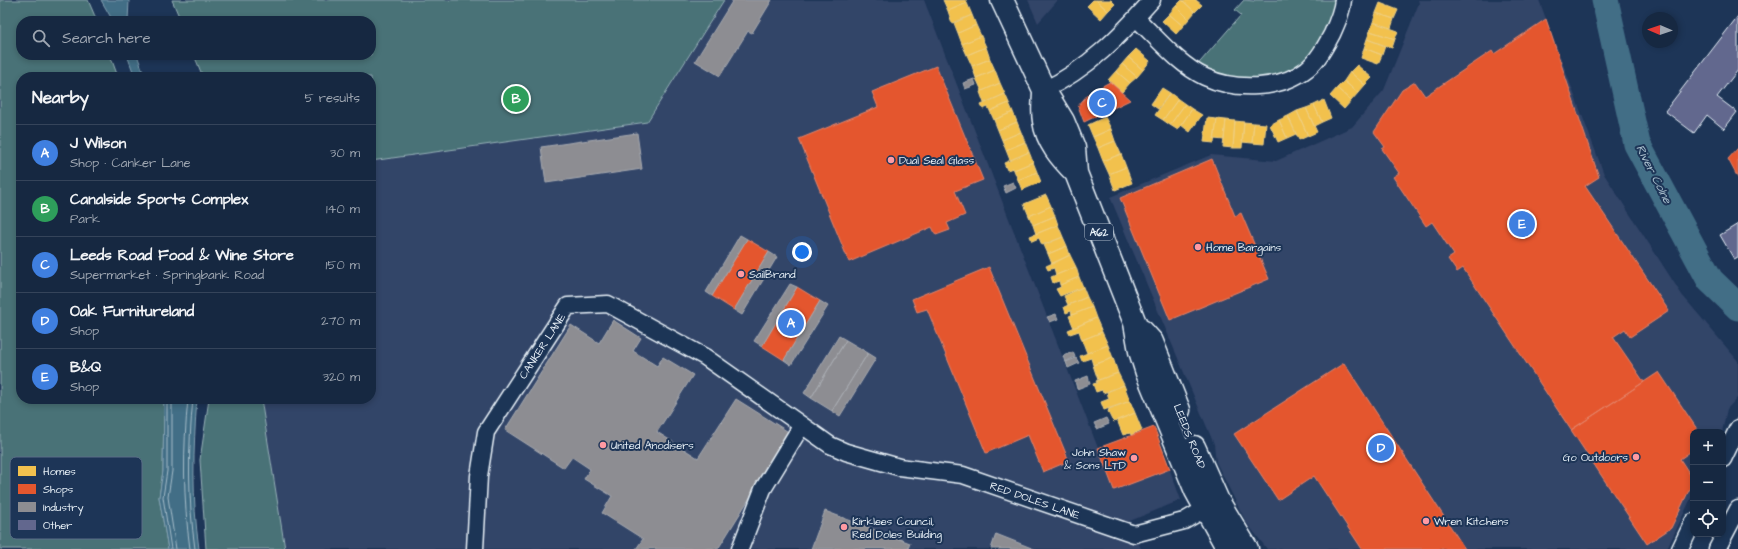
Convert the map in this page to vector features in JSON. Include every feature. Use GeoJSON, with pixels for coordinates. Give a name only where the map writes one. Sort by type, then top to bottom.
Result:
{"type":"FeatureCollection","features":[{"type":"Feature","properties":{"kind":"main road","name":"LEEDS ROAD"},"geometry":{"type":"LineString","coordinates":[[1002,0],[1044,90],[1044,121],[1054,147],[1058,156],[1076,173],[1135,323],[1140,351],[1147,373],[1211,505],[1228,549]]}},
{"type":"Feature","properties":{"kind":"main road","name":"LEEDS ROAD"},"geometry":{"type":"LineString","coordinates":[[1211,505],[1247,549]]}},
{"type":"Feature","properties":{"kind":"street"},"geometry":{"type":"LineString","coordinates":[[1044,90],[1067,79],[1090,63],[1136,18],[1152,0]]}},
{"type":"Feature","properties":{"kind":"street"},"geometry":{"type":"LineString","coordinates":[[1136,18],[1190,68],[1206,77],[1225,84],[1253,86],[1280,82],[1307,69],[1324,49],[1342,11],[1343,0]]}},
{"type":"Feature","properties":{"kind":"street","name":"CANKER LANE"},"geometry":{"type":"LineString","coordinates":[[475,549],[479,476],[486,432],[568,306],[608,304],[705,357],[830,445],[846,452]]}},
{"type":"Feature","properties":{"kind":"street"},"geometry":{"type":"LineString","coordinates":[[740,549],[762,489],[802,425]]}},
{"type":"Feature","properties":{"kind":"street"},"geometry":{"type":"LineString","coordinates":[[1726,453],[1738,428]]}},
{"type":"Feature","properties":{"kind":"street","name":"RED DOLES LANE"},"geometry":{"type":"LineString","coordinates":[[846,452],[899,467],[963,475],[1134,534],[1184,520],[1211,505]]}},
{"type":"Feature","properties":{"kind":"street"},"geometry":{"type":"LineString","coordinates":[[1717,549],[1738,508]]}},
{"type":"Feature","properties":{"kind":"street"},"geometry":{"type":"LineString","coordinates":[[1680,549],[1690,528]]}},
{"type":"Feature","properties":{"kind":"shaded area"},"geometry":{"type":"Polygon","coordinates":[[[724,0],[924,0],[1098,448],[1154,427],[1181,500],[1130,521],[1141,549],[285,549],[262,404],[376,404],[376,160],[647,122],[724,0]]]}},
{"type":"Feature","properties":{"kind":"shaded area"},"geometry":{"type":"Polygon","coordinates":[[[1028,0],[1058,0],[1038,23],[1028,0]]]}},
{"type":"Feature","properties":{"kind":"shaded area"},"geometry":{"type":"Polygon","coordinates":[[[1418,0],[1539,0],[1604,174],[1682,295],[1738,361],[1738,397],[1727,409],[1723,429],[1690,429],[1690,500],[1667,549],[1267,549],[1246,522],[1216,462],[1214,444],[1110,197],[1211,155],[1276,161],[1352,127],[1384,90],[1419,3],[1418,0]]]}},
{"type":"Feature","properties":{"kind":"green space"},"geometry":{"type":"Polygon","coordinates":[[[0,0],[88,0],[95,16],[16,16],[16,60],[112,60],[116,72],[16,72],[16,404],[164,404],[163,471],[159,497],[168,549],[0,549],[0,0]]]}},
{"type":"Feature","properties":{"kind":"green space"},"geometry":{"type":"Polygon","coordinates":[[[172,0],[724,0],[647,122],[376,160],[376,72],[201,72],[196,60],[376,60],[376,16],[179,16],[172,0]]]}},
{"type":"Feature","properties":{"kind":"green space"},"geometry":{"type":"Polygon","coordinates":[[[1244,0],[1339,0],[1338,10],[1304,67],[1254,83],[1194,69],[1241,15],[1235,10],[1244,0]]]}},
{"type":"Feature","properties":{"kind":"green space"},"geometry":{"type":"Polygon","coordinates":[[[208,404],[262,404],[285,549],[206,549],[200,460],[208,404]]]}},
{"type":"Feature","properties":{"kind":"water"},"geometry":{"type":"Polygon","coordinates":[[[101,0],[129,0],[128,16],[110,16],[101,0]]]}},
{"type":"Feature","properties":{"kind":"water"},"geometry":{"type":"Polygon","coordinates":[[[129,60],[139,60],[143,72],[133,72],[129,60]]]}},
{"type":"Feature","properties":{"kind":"water"},"geometry":{"type":"Polygon","coordinates":[[[164,404],[197,404],[194,474],[195,512],[199,549],[168,549],[159,497],[163,471],[164,404]]]}},
{"type":"Feature","properties":{"kind":"building: Homes"},"geometry":{"type":"Polygon","coordinates":[[[943,0],[966,0],[967,3],[948,11],[943,0]]]}},
{"type":"Feature","properties":{"kind":"building: Homes"},"geometry":{"type":"Polygon","coordinates":[[[1093,0],[1096,0],[1108,11],[1101,19],[1087,6],[1093,0]]]}},
{"type":"Feature","properties":{"kind":"building: Homes"},"geometry":{"type":"Polygon","coordinates":[[[1096,0],[1111,0],[1115,4],[1108,11],[1096,0]]]}},
{"type":"Feature","properties":{"kind":"building: Homes"},"geometry":{"type":"Polygon","coordinates":[[[1182,0],[1195,12],[1189,19],[1176,6],[1182,0]]]}},
{"type":"Feature","properties":{"kind":"building: Homes"},"geometry":{"type":"Polygon","coordinates":[[[1182,0],[1196,0],[1202,5],[1195,12],[1182,0]]]}},
{"type":"Feature","properties":{"kind":"building: Homes"},"geometry":{"type":"Polygon","coordinates":[[[967,3],[972,15],[952,23],[948,11],[967,3]]]}},
{"type":"Feature","properties":{"kind":"building: Homes"},"geometry":{"type":"Polygon","coordinates":[[[1380,3],[1398,10],[1394,19],[1376,13],[1380,3]]]}},
{"type":"Feature","properties":{"kind":"building: Homes"},"geometry":{"type":"Polygon","coordinates":[[[1176,6],[1189,19],[1183,26],[1169,14],[1176,6]]]}},
{"type":"Feature","properties":{"kind":"building: Homes"},"geometry":{"type":"Polygon","coordinates":[[[1376,13],[1394,19],[1391,28],[1373,22],[1376,13]]]}},
{"type":"Feature","properties":{"kind":"building: Homes"},"geometry":{"type":"Polygon","coordinates":[[[1169,14],[1183,26],[1176,34],[1162,21],[1169,14]]]}},
{"type":"Feature","properties":{"kind":"building: Homes"},"geometry":{"type":"Polygon","coordinates":[[[972,15],[976,25],[958,33],[954,23],[972,15]]]}},
{"type":"Feature","properties":{"kind":"building: Homes"},"geometry":{"type":"Polygon","coordinates":[[[1373,22],[1398,31],[1395,39],[1370,31],[1373,22]]]}},
{"type":"Feature","properties":{"kind":"building: Homes"},"geometry":{"type":"Polygon","coordinates":[[[976,25],[981,36],[962,44],[958,33],[976,25]]]}},
{"type":"Feature","properties":{"kind":"building: Homes"},"geometry":{"type":"Polygon","coordinates":[[[1370,31],[1395,39],[1392,48],[1367,39],[1370,31]]]}},
{"type":"Feature","properties":{"kind":"building: Homes"},"geometry":{"type":"Polygon","coordinates":[[[981,36],[986,47],[967,55],[962,44],[981,36]]]}},
{"type":"Feature","properties":{"kind":"building: Homes"},"geometry":{"type":"Polygon","coordinates":[[[1367,39],[1385,46],[1382,55],[1364,48],[1367,39]]]}},
{"type":"Feature","properties":{"kind":"building: Homes"},"geometry":{"type":"Polygon","coordinates":[[[986,47],[990,59],[972,66],[967,55],[986,47]]]}},
{"type":"Feature","properties":{"kind":"building: Homes"},"geometry":{"type":"Polygon","coordinates":[[[1364,48],[1382,55],[1378,64],[1361,58],[1364,48]]]}},
{"type":"Feature","properties":{"kind":"building: Homes"},"geometry":{"type":"Polygon","coordinates":[[[1136,49],[1150,61],[1143,70],[1128,57],[1136,49]]]}},
{"type":"Feature","properties":{"kind":"building: Homes"},"geometry":{"type":"Polygon","coordinates":[[[1128,57],[1143,70],[1137,77],[1122,64],[1128,57]]]}},
{"type":"Feature","properties":{"kind":"building: Homes"},"geometry":{"type":"Polygon","coordinates":[[[990,59],[995,70],[976,78],[972,66],[990,59]]]}},
{"type":"Feature","properties":{"kind":"building: Homes"},"geometry":{"type":"Polygon","coordinates":[[[1122,64],[1137,77],[1130,83],[1116,71],[1122,64]]]}},
{"type":"Feature","properties":{"kind":"building: Homes"},"geometry":{"type":"Polygon","coordinates":[[[1357,65],[1372,78],[1365,85],[1350,72],[1357,65]]]}},
{"type":"Feature","properties":{"kind":"building: Homes"},"geometry":{"type":"Polygon","coordinates":[[[995,70],[1000,83],[982,91],[976,78],[995,70]]]}},
{"type":"Feature","properties":{"kind":"building: Homes"},"geometry":{"type":"Polygon","coordinates":[[[1116,71],[1130,83],[1122,92],[1108,80],[1116,71]]]}},
{"type":"Feature","properties":{"kind":"building: Homes"},"geometry":{"type":"Polygon","coordinates":[[[1350,72],[1365,85],[1358,93],[1344,81],[1350,72]]]}},
{"type":"Feature","properties":{"kind":"building: Homes"},"geometry":{"type":"Polygon","coordinates":[[[1344,81],[1358,93],[1351,101],[1337,88],[1344,81]]]}},
{"type":"Feature","properties":{"kind":"building: Homes"},"geometry":{"type":"Polygon","coordinates":[[[1000,83],[1005,94],[984,103],[980,92],[1000,83]]]}},
{"type":"Feature","properties":{"kind":"building: Homes"},"geometry":{"type":"Polygon","coordinates":[[[1162,88],[1170,93],[1158,109],[1151,104],[1162,88]]]}},
{"type":"Feature","properties":{"kind":"building: Homes"},"geometry":{"type":"Polygon","coordinates":[[[1337,88],[1351,101],[1344,109],[1330,96],[1337,88]]]}},
{"type":"Feature","properties":{"kind":"building: Homes"},"geometry":{"type":"Polygon","coordinates":[[[1170,93],[1178,99],[1163,120],[1155,115],[1170,93]]]}},
{"type":"Feature","properties":{"kind":"building: Homes"},"geometry":{"type":"Polygon","coordinates":[[[1005,94],[1009,103],[990,111],[988,107],[983,109],[981,105],[1005,94]]]}},
{"type":"Feature","properties":{"kind":"building: Homes"},"geometry":{"type":"Polygon","coordinates":[[[1178,99],[1185,104],[1170,125],[1163,120],[1178,99]]]}},
{"type":"Feature","properties":{"kind":"building: Homes"},"geometry":{"type":"Polygon","coordinates":[[[1324,100],[1331,118],[1322,122],[1314,105],[1324,100]]]}},
{"type":"Feature","properties":{"kind":"building: Homes"},"geometry":{"type":"Polygon","coordinates":[[[1009,103],[1013,112],[994,120],[990,111],[1009,103]]]}},
{"type":"Feature","properties":{"kind":"building: Homes"},"geometry":{"type":"Polygon","coordinates":[[[1185,104],[1192,109],[1178,130],[1170,125],[1185,104]]]}},
{"type":"Feature","properties":{"kind":"building: Homes"},"geometry":{"type":"Polygon","coordinates":[[[1314,105],[1322,122],[1314,126],[1306,108],[1314,105]]]}},
{"type":"Feature","properties":{"kind":"building: Homes"},"geometry":{"type":"Polygon","coordinates":[[[1306,108],[1317,132],[1308,136],[1297,111],[1306,108]]]}},
{"type":"Feature","properties":{"kind":"building: Homes"},"geometry":{"type":"Polygon","coordinates":[[[1192,109],[1202,115],[1190,132],[1181,125],[1192,109]]]}},
{"type":"Feature","properties":{"kind":"building: Homes"},"geometry":{"type":"Polygon","coordinates":[[[1297,111],[1308,136],[1299,140],[1288,116],[1297,111]]]}},
{"type":"Feature","properties":{"kind":"building: Homes"},"geometry":{"type":"Polygon","coordinates":[[[1013,112],[1017,122],[998,130],[994,120],[1013,112]]]}},
{"type":"Feature","properties":{"kind":"building: Homes"},"geometry":{"type":"Polygon","coordinates":[[[1288,116],[1296,134],[1287,138],[1279,120],[1288,116]]]}},
{"type":"Feature","properties":{"kind":"building: Homes"},"geometry":{"type":"Polygon","coordinates":[[[1105,117],[1111,129],[1093,137],[1088,125],[1105,117]]]}},
{"type":"Feature","properties":{"kind":"building: Homes"},"geometry":{"type":"Polygon","coordinates":[[[1207,118],[1217,119],[1214,143],[1204,142],[1207,118]]]}},
{"type":"Feature","properties":{"kind":"building: Homes"},"geometry":{"type":"Polygon","coordinates":[[[1217,119],[1226,120],[1224,140],[1214,139],[1217,119]]]}},
{"type":"Feature","properties":{"kind":"building: Homes"},"geometry":{"type":"Polygon","coordinates":[[[1226,120],[1235,121],[1233,148],[1223,147],[1226,120]]]}},
{"type":"Feature","properties":{"kind":"building: Homes"},"geometry":{"type":"Polygon","coordinates":[[[1279,120],[1287,138],[1278,142],[1270,125],[1279,120]]]}},
{"type":"Feature","properties":{"kind":"building: Homes"},"geometry":{"type":"Polygon","coordinates":[[[1235,121],[1244,122],[1242,148],[1233,148],[1235,121]]]}},
{"type":"Feature","properties":{"kind":"building: Homes"},"geometry":{"type":"Polygon","coordinates":[[[1017,122],[1021,132],[1002,140],[998,130],[1017,122]]]}},
{"type":"Feature","properties":{"kind":"building: Homes"},"geometry":{"type":"Polygon","coordinates":[[[1244,122],[1254,123],[1252,143],[1242,142],[1244,122]]]}},
{"type":"Feature","properties":{"kind":"building: Homes"},"geometry":{"type":"Polygon","coordinates":[[[1254,123],[1266,124],[1264,144],[1252,143],[1254,123]]]}},
{"type":"Feature","properties":{"kind":"building: Homes"},"geometry":{"type":"Polygon","coordinates":[[[1111,129],[1115,141],[1098,148],[1093,137],[1111,129]]]}},
{"type":"Feature","properties":{"kind":"building: Homes"},"geometry":{"type":"Polygon","coordinates":[[[1021,132],[1025,142],[1006,150],[1002,140],[1021,132]]]}},
{"type":"Feature","properties":{"kind":"building: Homes"},"geometry":{"type":"Polygon","coordinates":[[[1115,141],[1121,154],[1103,161],[1098,148],[1115,141]]]}},
{"type":"Feature","properties":{"kind":"building: Homes"},"geometry":{"type":"Polygon","coordinates":[[[1025,142],[1029,152],[1010,160],[1006,150],[1025,142]]]}},
{"type":"Feature","properties":{"kind":"building: Homes"},"geometry":{"type":"Polygon","coordinates":[[[1029,152],[1033,162],[1014,170],[1013,168],[1007,170],[1004,163],[1029,152]]]}},
{"type":"Feature","properties":{"kind":"building: Homes"},"geometry":{"type":"Polygon","coordinates":[[[1121,154],[1126,167],[1109,174],[1103,161],[1121,154]]]}},
{"type":"Feature","properties":{"kind":"building: Homes"},"geometry":{"type":"Polygon","coordinates":[[[1033,162],[1037,172],[1018,180],[1014,170],[1033,162]]]}},
{"type":"Feature","properties":{"kind":"building: Homes"},"geometry":{"type":"Polygon","coordinates":[[[1126,167],[1132,183],[1115,190],[1109,174],[1126,167]]]}},
{"type":"Feature","properties":{"kind":"building: Homes"},"geometry":{"type":"Polygon","coordinates":[[[1037,172],[1041,182],[1022,190],[1018,180],[1037,172]]]}},
{"type":"Feature","properties":{"kind":"building: Homes"},"geometry":{"type":"Polygon","coordinates":[[[1046,195],[1051,206],[1029,216],[1024,204],[1046,195]]]}},
{"type":"Feature","properties":{"kind":"building: Homes"},"geometry":{"type":"Polygon","coordinates":[[[1051,206],[1055,216],[1033,225],[1029,216],[1051,206]]]}},
{"type":"Feature","properties":{"kind":"building: Homes"},"geometry":{"type":"Polygon","coordinates":[[[1055,216],[1058,225],[1036,234],[1033,225],[1055,216]]]}},
{"type":"Feature","properties":{"kind":"building: Homes"},"geometry":{"type":"Polygon","coordinates":[[[1058,225],[1063,237],[1042,245],[1039,238],[1032,241],[1030,236],[1058,225]]]}},
{"type":"Feature","properties":{"kind":"building: Homes"},"geometry":{"type":"Polygon","coordinates":[[[1063,237],[1067,246],[1048,254],[1044,245],[1063,237]]]}},
{"type":"Feature","properties":{"kind":"building: Homes"},"geometry":{"type":"Polygon","coordinates":[[[1067,246],[1070,255],[1052,264],[1048,254],[1067,246]]]}},
{"type":"Feature","properties":{"kind":"building: Homes"},"geometry":{"type":"Polygon","coordinates":[[[1070,255],[1076,267],[1056,275],[1054,268],[1048,270],[1046,266],[1070,255]]]}},
{"type":"Feature","properties":{"kind":"building: Homes"},"geometry":{"type":"Polygon","coordinates":[[[1076,267],[1079,277],[1060,285],[1059,281],[1053,283],[1051,277],[1076,267]]]}},
{"type":"Feature","properties":{"kind":"building: Homes"},"geometry":{"type":"Polygon","coordinates":[[[1079,277],[1083,287],[1060,296],[1056,289],[1061,287],[1060,285],[1079,277]]]}},
{"type":"Feature","properties":{"kind":"building: Homes"},"geometry":{"type":"Polygon","coordinates":[[[1083,287],[1087,297],[1068,305],[1064,296],[1083,287]]]}},
{"type":"Feature","properties":{"kind":"building: Homes"},"geometry":{"type":"Polygon","coordinates":[[[1087,297],[1092,307],[1072,315],[1071,311],[1066,313],[1064,307],[1087,297]]]}},
{"type":"Feature","properties":{"kind":"building: Homes"},"geometry":{"type":"Polygon","coordinates":[[[1092,307],[1096,318],[1074,328],[1069,316],[1092,307]]]}},
{"type":"Feature","properties":{"kind":"building: Homes"},"geometry":{"type":"Polygon","coordinates":[[[1096,318],[1102,332],[1082,340],[1079,331],[1070,334],[1068,330],[1096,318]]]}},
{"type":"Feature","properties":{"kind":"building: Homes"},"geometry":{"type":"Polygon","coordinates":[[[1102,332],[1108,345],[1087,353],[1082,340],[1102,332]]]}},
{"type":"Feature","properties":{"kind":"building: Homes"},"geometry":{"type":"Polygon","coordinates":[[[1108,345],[1113,358],[1093,365],[1091,358],[1082,361],[1080,356],[1108,345]]]}},
{"type":"Feature","properties":{"kind":"building: Homes"},"geometry":{"type":"Polygon","coordinates":[[[1113,358],[1118,373],[1098,380],[1093,365],[1113,358]]]}},
{"type":"Feature","properties":{"kind":"building: Homes"},"geometry":{"type":"Polygon","coordinates":[[[1118,373],[1124,385],[1103,393],[1102,390],[1096,392],[1093,384],[1097,383],[1096,381],[1118,373]]]}},
{"type":"Feature","properties":{"kind":"building: Homes"},"geometry":{"type":"Polygon","coordinates":[[[1124,385],[1130,401],[1104,410],[1101,402],[1109,399],[1107,392],[1124,385]]]}},
{"type":"Feature","properties":{"kind":"building: Homes"},"geometry":{"type":"Polygon","coordinates":[[[1130,401],[1135,413],[1114,422],[1108,412],[1109,409],[1130,401]]]}},
{"type":"Feature","properties":{"kind":"building: Homes"},"geometry":{"type":"Polygon","coordinates":[[[1135,413],[1142,430],[1131,435],[1130,433],[1123,435],[1117,420],[1135,413]]]}},
{"type":"Feature","properties":{"kind":"building: Shops"},"geometry":{"type":"Polygon","coordinates":[[[1546,19],[1599,177],[1585,186],[1669,311],[1630,337],[1625,329],[1613,337],[1644,382],[1571,430],[1463,268],[1457,272],[1448,259],[1454,255],[1432,222],[1426,226],[1393,177],[1399,173],[1382,149],[1385,147],[1374,132],[1402,90],[1415,82],[1425,96],[1492,51],[1494,54],[1546,19]]]}},
{"type":"Feature","properties":{"kind":"building: Shops","name":"Dual Seal Glass"},"geometry":{"type":"Polygon","coordinates":[[[936,66],[983,180],[955,191],[965,215],[947,223],[950,230],[936,235],[932,227],[849,262],[799,139],[878,107],[872,92],[936,66]]]}},
{"type":"Feature","properties":{"kind":"building: Shops"},"geometry":{"type":"Polygon","coordinates":[[[1110,82],[1130,100],[1084,122],[1078,106],[1089,93],[1110,82]]]}},
{"type":"Feature","properties":{"kind":"building: Shops"},"geometry":{"type":"Polygon","coordinates":[[[1738,148],[1738,178],[1728,159],[1738,148]]]}},
{"type":"Feature","properties":{"kind":"building: Shops","name":"Home Bargains"},"geometry":{"type":"Polygon","coordinates":[[[1212,159],[1235,216],[1241,213],[1269,279],[1170,320],[1120,198],[1212,159]]]}},
{"type":"Feature","properties":{"kind":"building: Shops","name":"SailBrand"},"geometry":{"type":"Polygon","coordinates":[[[747,239],[769,252],[734,310],[712,296],[747,239]]]}},
{"type":"Feature","properties":{"kind":"building: Shops"},"geometry":{"type":"Polygon","coordinates":[[[989,267],[1069,461],[1043,472],[1028,435],[986,453],[927,309],[917,312],[912,299],[989,267]]]}},
{"type":"Feature","properties":{"kind":"building: Shops"},"geometry":{"type":"Polygon","coordinates":[[[797,287],[820,301],[784,360],[762,346],[797,287]]]}},
{"type":"Feature","properties":{"kind":"building: Shops"},"geometry":{"type":"Polygon","coordinates":[[[1344,363],[1465,549],[1362,549],[1314,476],[1278,500],[1234,434],[1344,363]]]}},
{"type":"Feature","properties":{"kind":"building: Shops","name":"Go Outdoors"},"geometry":{"type":"Polygon","coordinates":[[[1659,372],[1697,429],[1690,429],[1690,452],[1680,459],[1690,474],[1690,488],[1671,528],[1647,544],[1571,430],[1659,372]]]}},
{"type":"Feature","properties":{"kind":"building: Shops","name":"John Shaw & Sons LTD"},"geometry":{"type":"Polygon","coordinates":[[[1154,427],[1170,469],[1114,490],[1098,448],[1154,427]]]}},
{"type":"Feature","properties":{"kind":"building: Industry"},"geometry":{"type":"Polygon","coordinates":[[[733,0],[772,0],[752,33],[748,31],[720,76],[695,61],[733,0]]]}},
{"type":"Feature","properties":{"kind":"building: Industry"},"geometry":{"type":"Polygon","coordinates":[[[974,79],[976,85],[965,89],[963,83],[974,79]]]}},
{"type":"Feature","properties":{"kind":"building: Industry"},"geometry":{"type":"Polygon","coordinates":[[[637,133],[642,169],[546,183],[541,147],[637,133]]]}},
{"type":"Feature","properties":{"kind":"building: Industry"},"geometry":{"type":"Polygon","coordinates":[[[1013,182],[1016,188],[1006,193],[1003,186],[1013,182]]]}},
{"type":"Feature","properties":{"kind":"building: Industry"},"geometry":{"type":"Polygon","coordinates":[[[740,235],[747,239],[712,296],[706,292],[740,235]]]}},
{"type":"Feature","properties":{"kind":"building: Industry"},"geometry":{"type":"Polygon","coordinates":[[[769,252],[777,257],[742,315],[734,310],[769,252]]]}},
{"type":"Feature","properties":{"kind":"building: Industry"},"geometry":{"type":"Polygon","coordinates":[[[790,284],[797,287],[762,346],[754,341],[790,284]]]}},
{"type":"Feature","properties":{"kind":"building: Industry"},"geometry":{"type":"Polygon","coordinates":[[[820,301],[828,306],[791,365],[784,360],[820,301]]]}},
{"type":"Feature","properties":{"kind":"building: Industry"},"geometry":{"type":"Polygon","coordinates":[[[1056,314],[1058,319],[1050,322],[1047,317],[1056,314]]]}},
{"type":"Feature","properties":{"kind":"building: Industry","name":"United Anodisers"},"geometry":{"type":"Polygon","coordinates":[[[613,320],[641,338],[633,351],[657,366],[663,357],[693,375],[657,432],[698,458],[736,399],[790,433],[718,549],[636,549],[643,539],[602,513],[612,496],[584,479],[590,469],[572,457],[564,468],[505,430],[571,325],[599,343],[613,320]]]}},
{"type":"Feature","properties":{"kind":"building: Industry"},"geometry":{"type":"Polygon","coordinates":[[[839,336],[846,340],[811,398],[804,393],[839,336]]]}},
{"type":"Feature","properties":{"kind":"building: Industry"},"geometry":{"type":"Polygon","coordinates":[[[846,340],[868,353],[832,411],[811,398],[846,340]]]}},
{"type":"Feature","properties":{"kind":"building: Industry"},"geometry":{"type":"Polygon","coordinates":[[[1073,352],[1075,357],[1065,362],[1063,356],[1073,352]]]}},
{"type":"Feature","properties":{"kind":"building: Industry"},"geometry":{"type":"Polygon","coordinates":[[[868,353],[876,358],[840,416],[832,411],[868,353]]]}},
{"type":"Feature","properties":{"kind":"building: Industry"},"geometry":{"type":"Polygon","coordinates":[[[1076,358],[1079,363],[1068,368],[1066,362],[1076,358]]]}},
{"type":"Feature","properties":{"kind":"building: Industry"},"geometry":{"type":"Polygon","coordinates":[[[1088,376],[1090,384],[1077,389],[1075,381],[1088,376]]]}},
{"type":"Feature","properties":{"kind":"building: Industry"},"geometry":{"type":"Polygon","coordinates":[[[1106,418],[1109,424],[1097,429],[1094,423],[1106,418]]]}},
{"type":"Feature","properties":{"kind":"building: Industry","name":"Kirklees Council, Red Doles Building"},"geometry":{"type":"Polygon","coordinates":[[[825,511],[910,543],[908,549],[811,549],[825,511]]]}},
{"type":"Feature","properties":{"kind":"building: Industry"},"geometry":{"type":"Polygon","coordinates":[[[996,534],[1034,549],[991,549],[996,534]]]}},
{"type":"Feature","properties":{"kind":"building: Other"},"geometry":{"type":"Polygon","coordinates":[[[1738,16],[1738,70],[1717,97],[1737,112],[1724,129],[1707,115],[1694,133],[1665,111],[1738,16]]]}},
{"type":"Feature","properties":{"kind":"building: Other"},"geometry":{"type":"Polygon","coordinates":[[[1738,224],[1738,257],[1734,259],[1720,235],[1738,224]]]}},
{"type":"Feature","properties":{"kind":"waterway","name":"River Colne"},"geometry":{"type":"LineString","coordinates":[[1605,0],[1637,144],[1710,280],[1738,307]]}},
{"type":"Feature","properties":{"kind":"place","name":"Canalside Sports Complex"},"geometry":{"type":"Point","coordinates":[516,99]}},
{"type":"Feature","properties":{"kind":"place","name":"Leeds Road Food & Wine Store"},"geometry":{"type":"Point","coordinates":[1102,103]}},
{"type":"Feature","properties":{"kind":"place","name":"Dual Seal Glass"},"geometry":{"type":"Point","coordinates":[891,160]}},
{"type":"Feature","properties":{"kind":"place","name":"B&Q"},"geometry":{"type":"Point","coordinates":[1522,224]}},
{"type":"Feature","properties":{"kind":"place","name":"Home Bargains"},"geometry":{"type":"Point","coordinates":[1198,247]}},
{"type":"Feature","properties":{"kind":"place","name":"SailBrand"},"geometry":{"type":"Point","coordinates":[741,274]}},
{"type":"Feature","properties":{"kind":"place","name":"J Wilson"},"geometry":{"type":"Point","coordinates":[791,323]}},
{"type":"Feature","properties":{"kind":"place","name":"United Anodisers"},"geometry":{"type":"Point","coordinates":[603,445]}},
{"type":"Feature","properties":{"kind":"place","name":"Oak Furnitureland"},"geometry":{"type":"Point","coordinates":[1381,448]}},
{"type":"Feature","properties":{"kind":"place","name":"Go Outdoors"},"geometry":{"type":"Point","coordinates":[1636,457]}},
{"type":"Feature","properties":{"kind":"place","name":"John Shaw & Sons LTD"},"geometry":{"type":"Point","coordinates":[1134,458]}},
{"type":"Feature","properties":{"kind":"place","name":"Wren Kitchens"},"geometry":{"type":"Point","coordinates":[1426,521]}},
{"type":"Feature","properties":{"kind":"place","name":"Kirklees Council, Red Doles Building"},"geometry":{"type":"Point","coordinates":[844,527]}}]}
